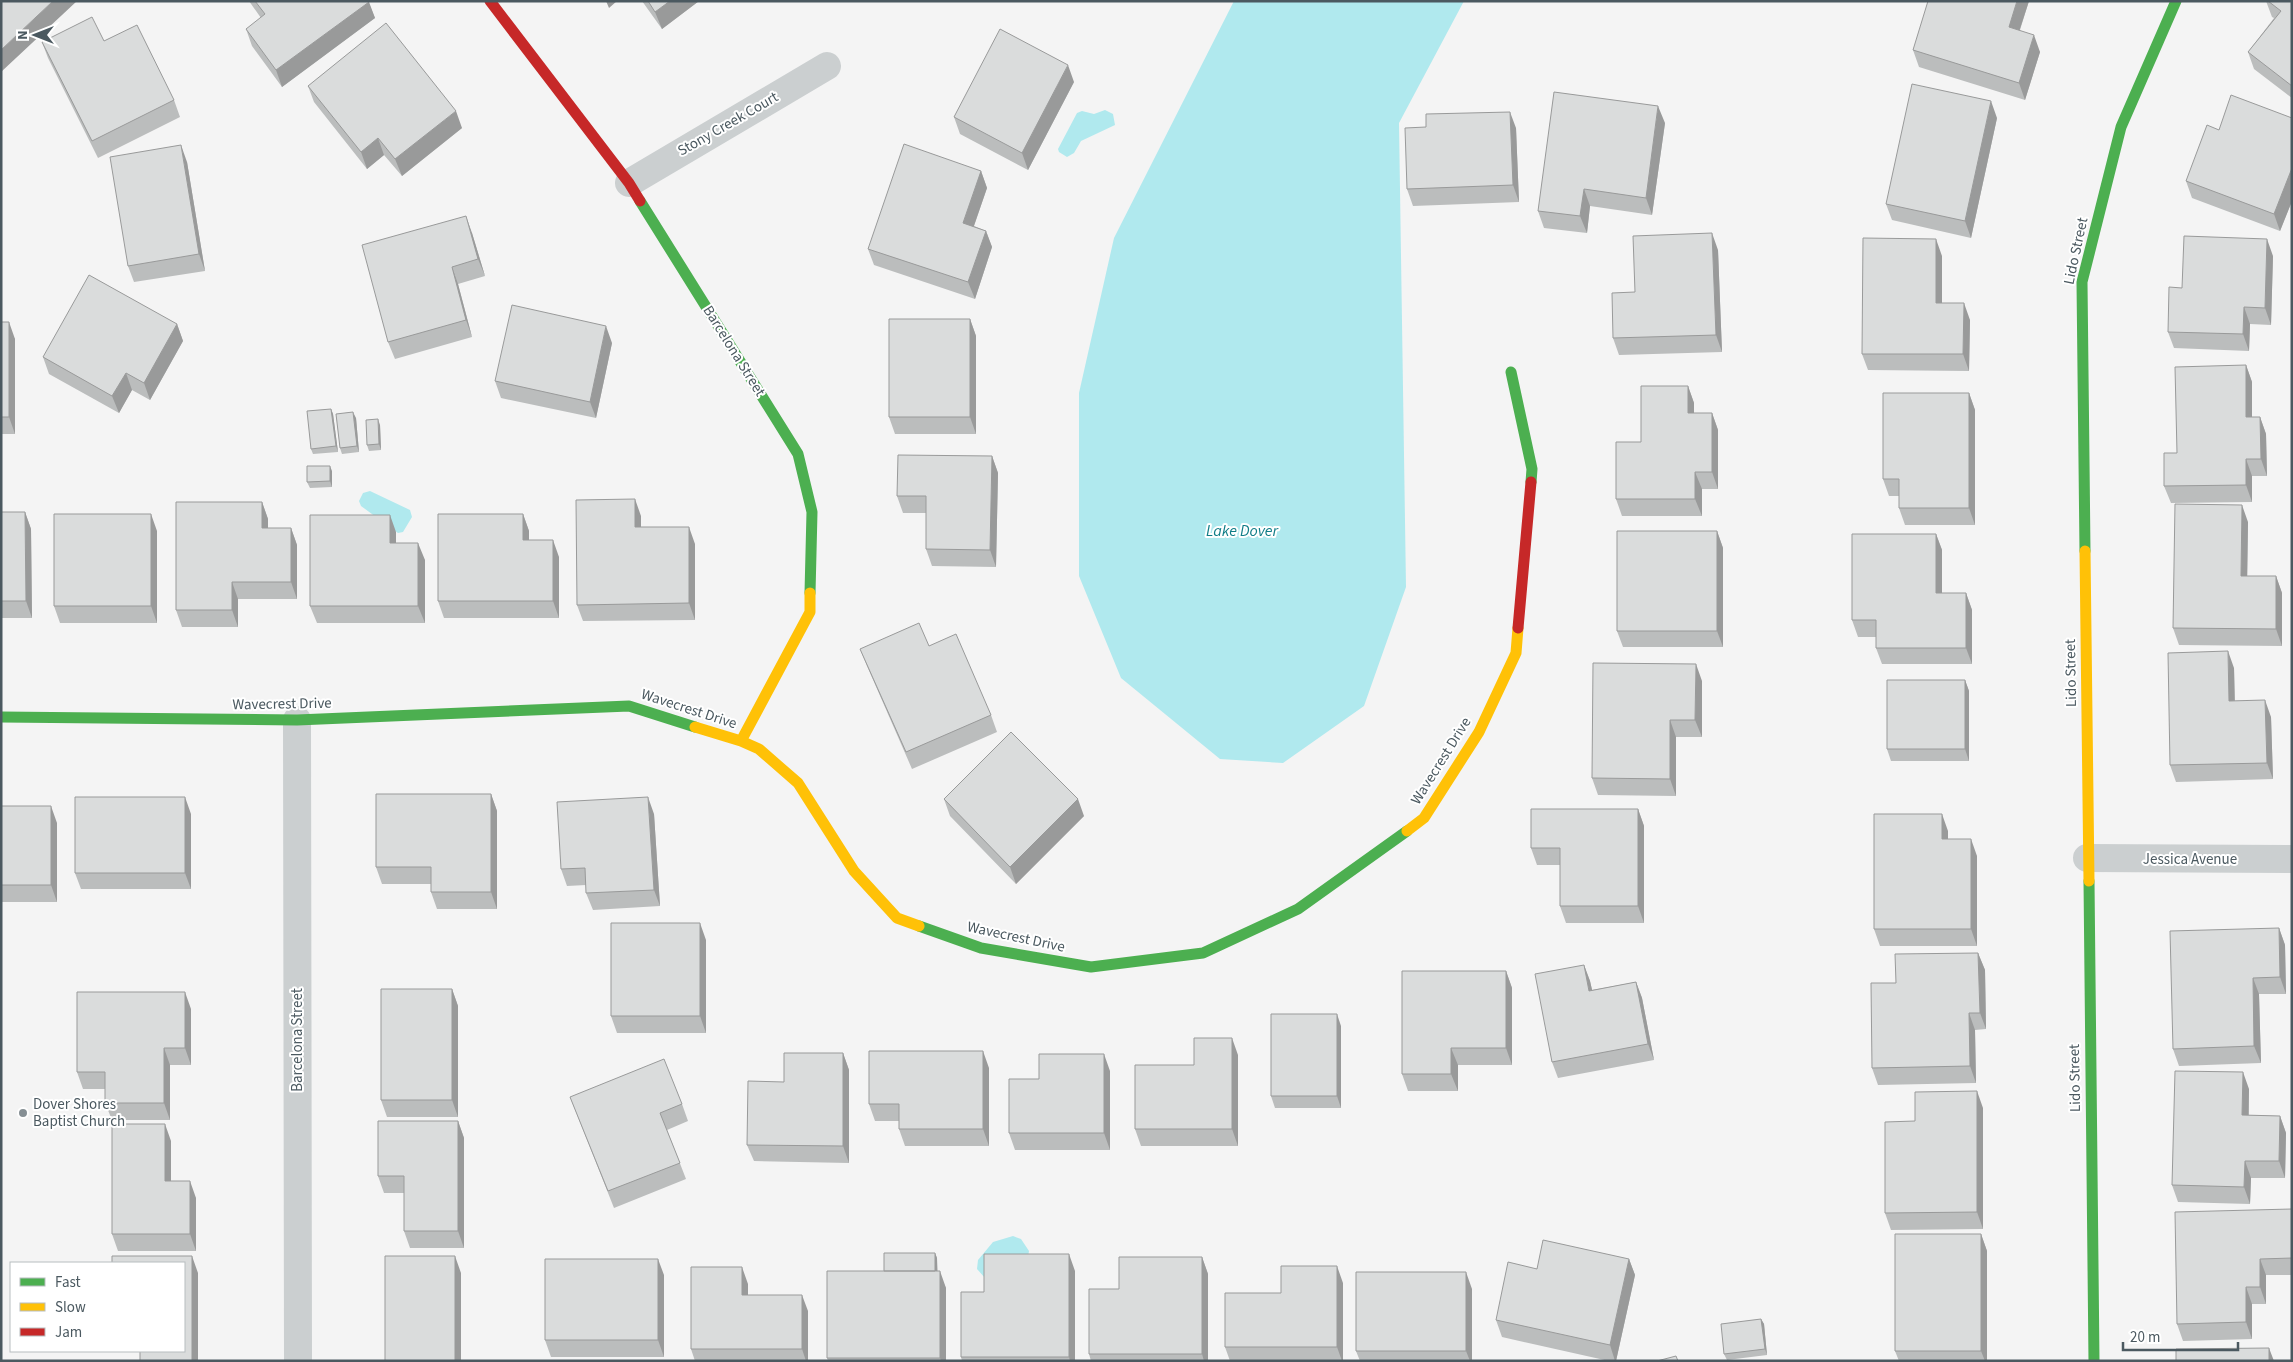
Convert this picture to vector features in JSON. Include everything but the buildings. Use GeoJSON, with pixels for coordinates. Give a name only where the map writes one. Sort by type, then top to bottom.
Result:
{"type":"FeatureCollection","features":[{"type":"Feature","properties":{"kind":"street","name":"Barcelona Street"},"geometry":{"type":"LineString","coordinates":[[490,1],[629,182],[798,454],[812,512],[810,612],[741,741]]}},
{"type":"Feature","properties":{"kind":"street","name":"Lido Street"},"geometry":{"type":"LineString","coordinates":[[2094,1361],[2082,282],[2121,127],[2176,1]]}},
{"type":"Feature","properties":{"kind":"street","name":"Stony Creek Court"},"geometry":{"type":"LineString","coordinates":[[629,182],[827,66]]}},
{"type":"Feature","properties":{"kind":"street","name":"Wavecrest Drive"},"geometry":{"type":"LineString","coordinates":[[1,717],[297,720],[629,706],[741,741],[759,749],[798,783],[854,871],[897,918],[981,948],[1092,967],[1203,953],[1298,909],[1424,818],[1479,732],[1516,652],[1532,469],[1511,372]]}},
{"type":"Feature","properties":{"kind":"street","name":"Barcelona Street"},"geometry":{"type":"LineString","coordinates":[[297,720],[298,1361]]}},
{"type":"Feature","properties":{"kind":"street","name":"Jessica Avenue"},"geometry":{"type":"LineString","coordinates":[[2088,858],[2292,859]]}},
{"type":"Feature","properties":{"kind":"water","name":"Lake Dover"},"geometry":{"type":"Polygon","coordinates":[[[1234,1],[1464,1],[1399,123],[1406,587],[1364,706],[1283,763],[1220,759],[1121,678],[1079,576],[1079,393],[1114,238],[1234,1]]]}},
{"type":"Feature","properties":{"kind":"water"},"geometry":{"type":"Polygon","coordinates":[[[1105,110],[1113,114],[1115,125],[1081,141],[1074,153],[1067,157],[1059,152],[1058,149],[1077,113],[1082,111],[1094,114],[1105,110]]]}},
{"type":"Feature","properties":{"kind":"water"},"geometry":{"type":"Polygon","coordinates":[[[370,491],[410,510],[412,517],[403,532],[398,533],[361,506],[359,501],[363,493],[370,491]]]}},
{"type":"Feature","properties":{"kind":"water"},"geometry":{"type":"Polygon","coordinates":[[[1013,1236],[1021,1239],[1029,1251],[1028,1257],[985,1278],[977,1269],[978,1260],[993,1242],[1013,1236]]]}},
{"type":"Feature","properties":{"kind":"traffic: fast"},"geometry":{"type":"LineString","coordinates":[[2085,551],[2082,282],[2121,127],[2176,1]]}},
{"type":"Feature","properties":{"kind":"traffic: fast"},"geometry":{"type":"LineString","coordinates":[[640,201],[798,454],[812,512],[810,593]]}},
{"type":"Feature","properties":{"kind":"traffic: fast"},"geometry":{"type":"LineString","coordinates":[[1511,372],[1532,469],[1531,482]]}},
{"type":"Feature","properties":{"kind":"traffic: fast"},"geometry":{"type":"LineString","coordinates":[[1,717],[297,720],[629,706],[695,727]]}},
{"type":"Feature","properties":{"kind":"traffic: fast"},"geometry":{"type":"LineString","coordinates":[[919,926],[981,948],[1091,967],[1203,953],[1298,909],[1407,831]]}},
{"type":"Feature","properties":{"kind":"traffic: fast"},"geometry":{"type":"LineString","coordinates":[[2089,881],[2094,1361]]}},
{"type":"Feature","properties":{"kind":"traffic: slow"},"geometry":{"type":"LineString","coordinates":[[2085,551],[2089,881]]}},
{"type":"Feature","properties":{"kind":"traffic: slow"},"geometry":{"type":"LineString","coordinates":[[741,741],[810,612],[810,593]]}},
{"type":"Feature","properties":{"kind":"traffic: slow"},"geometry":{"type":"LineString","coordinates":[[1407,831],[1424,818],[1479,732],[1516,653],[1518,628]]}},
{"type":"Feature","properties":{"kind":"traffic: slow"},"geometry":{"type":"LineString","coordinates":[[695,727],[741,741],[759,749],[798,783],[854,871],[897,918],[919,926]]}},
{"type":"Feature","properties":{"kind":"traffic: jam"},"geometry":{"type":"LineString","coordinates":[[490,1],[629,183],[640,201]]}},
{"type":"Feature","properties":{"kind":"traffic: jam"},"geometry":{"type":"LineString","coordinates":[[1518,628],[1531,482]]}},
{"type":"Feature","properties":{"kind":"place","name":"Dover Shores Baptist Church"},"geometry":{"type":"Point","coordinates":[23,1113]}}]}
